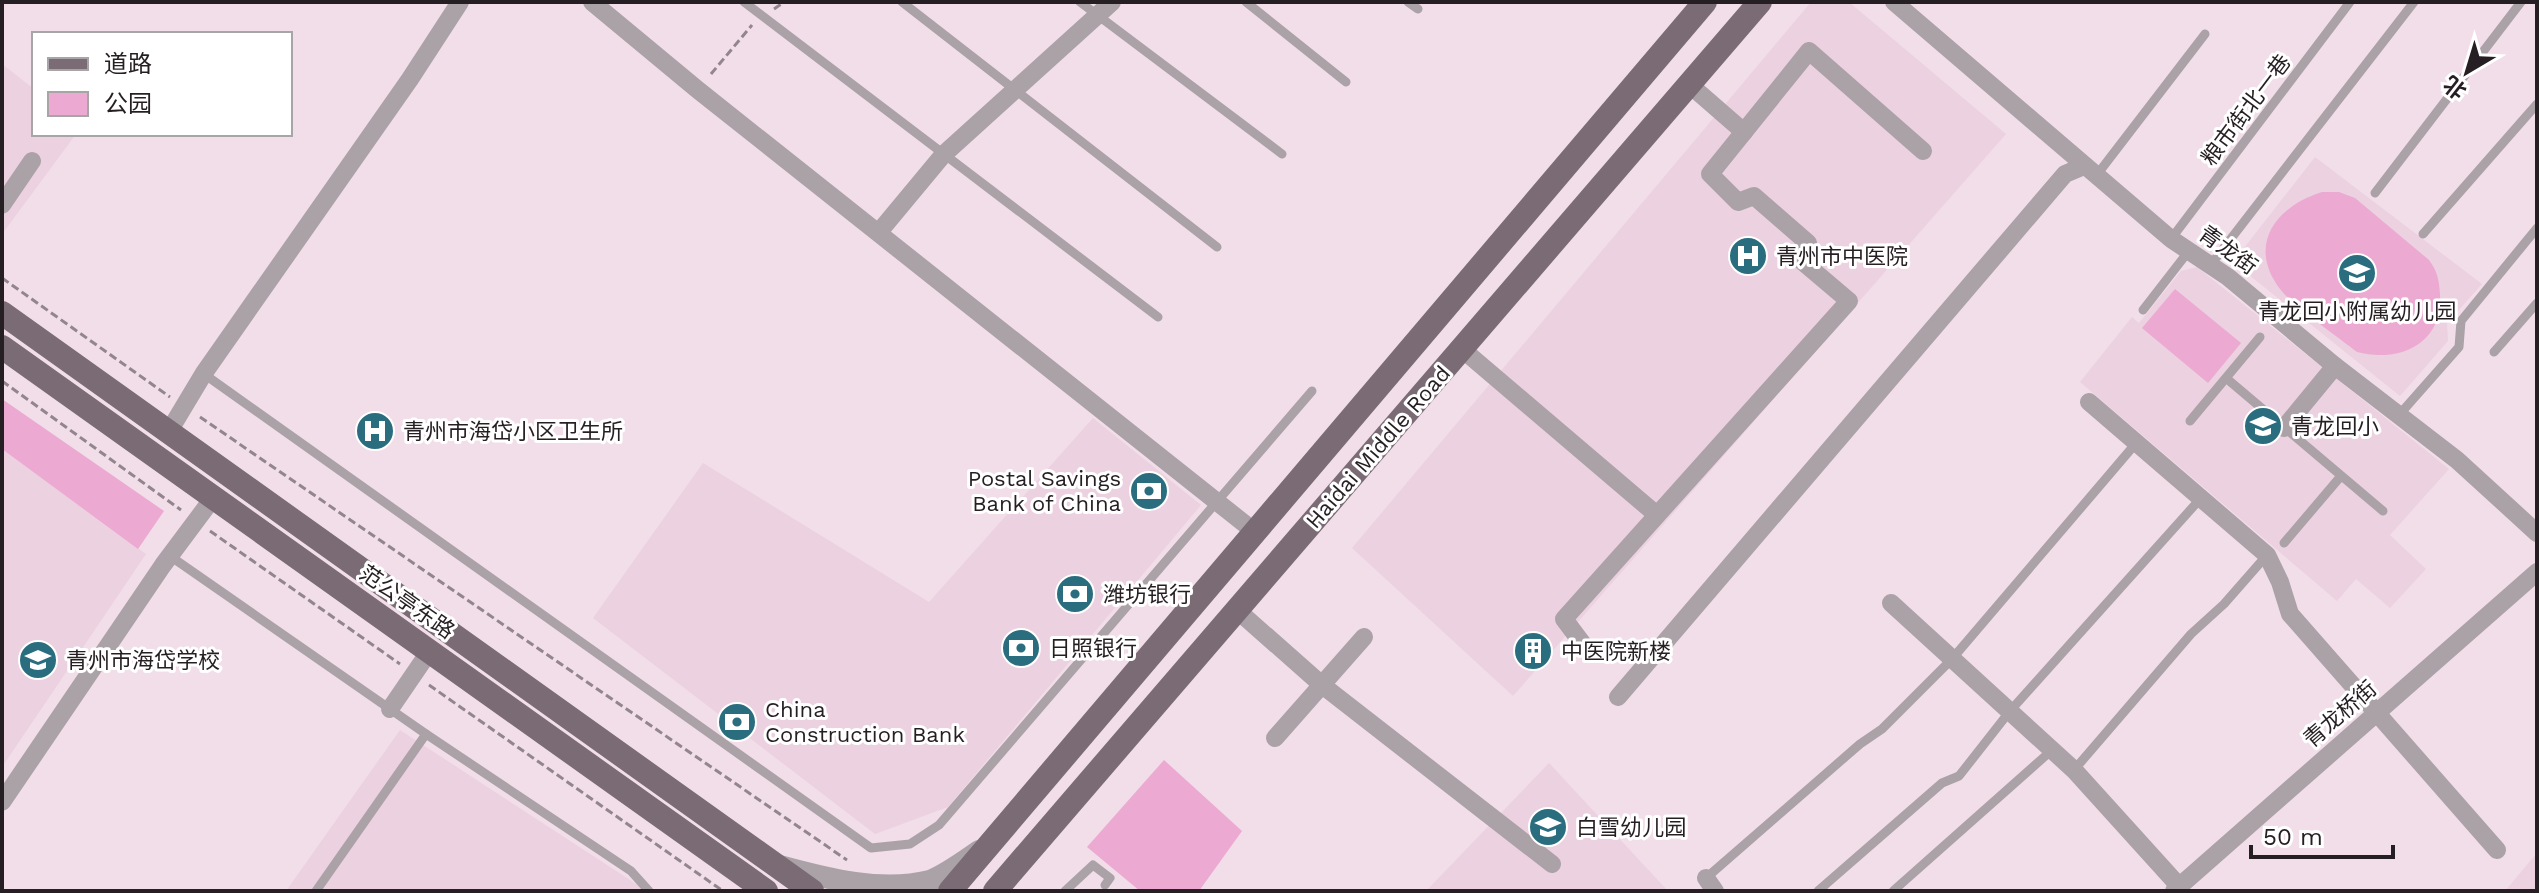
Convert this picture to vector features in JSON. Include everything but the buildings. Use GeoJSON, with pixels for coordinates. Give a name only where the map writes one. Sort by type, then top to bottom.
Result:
{"type":"FeatureCollection","features":[{"type":"Feature","properties":{"kind":"main road","name":"Haidai Middle Road"},"geometry":{"type":"LineString","coordinates":[[950,891],[1705,2]]}},
{"type":"Feature","properties":{"kind":"main road","name":"Haidai Middle Road"},"geometry":{"type":"LineString","coordinates":[[995,891],[1760,2]]}},
{"type":"Feature","properties":{"kind":"main road","name":"范公亭东路"},"geometry":{"type":"LineString","coordinates":[[2,313],[812,891]]}},
{"type":"Feature","properties":{"kind":"main road","name":"范公亭东路"},"geometry":{"type":"LineString","coordinates":[[2,347],[766,891]]}},
{"type":"Feature","properties":{"kind":"street"},"geometry":{"type":"LineString","coordinates":[[168,433],[204,373],[410,79],[460,2]]}},
{"type":"Feature","properties":{"kind":"street"},"geometry":{"type":"LineString","coordinates":[[592,2],[698,90],[1255,532]]}},
{"type":"Feature","properties":{"kind":"street"},"geometry":{"type":"LineString","coordinates":[[879,232],[943,155],[1112,2]]}},
{"type":"Feature","properties":{"kind":"street","name":"青龙街"},"geometry":{"type":"LineString","coordinates":[[1894,2],[2171,239],[2228,277],[2335,366],[2457,460],[2537,533]]}},
{"type":"Feature","properties":{"kind":"street"},"geometry":{"type":"LineString","coordinates":[[1582,643],[1564,619],[1849,301],[1797,257],[1808,243],[1754,196],[1738,202],[1710,174],[1809,51],[1923,151]]}},
{"type":"Feature","properties":{"kind":"street"},"geometry":{"type":"LineString","coordinates":[[1690,85],[1744,132]]}},
{"type":"Feature","properties":{"kind":"street"},"geometry":{"type":"LineString","coordinates":[[2,205],[32,161]]}},
{"type":"Feature","properties":{"kind":"street"},"geometry":{"type":"LineString","coordinates":[[1618,697],[2065,174],[2090,171]]}},
{"type":"Feature","properties":{"kind":"street"},"geometry":{"type":"LineString","coordinates":[[1462,349],[1657,515]]}},
{"type":"Feature","properties":{"kind":"street"},"geometry":{"type":"LineString","coordinates":[[2284,428],[2335,366]]}},
{"type":"Feature","properties":{"kind":"street"},"geometry":{"type":"LineString","coordinates":[[2089,402],[2267,555],[2290,614],[2497,850]]}},
{"type":"Feature","properties":{"kind":"street"},"geometry":{"type":"LineString","coordinates":[[2,802],[213,498]]}},
{"type":"Feature","properties":{"kind":"street","name":"青龙桥街"},"geometry":{"type":"LineString","coordinates":[[2177,889],[2537,572]]}},
{"type":"Feature","properties":{"kind":"street"},"geometry":{"type":"LineString","coordinates":[[1891,603],[2074,770],[2177,889]]}},
{"type":"Feature","properties":{"kind":"street"},"geometry":{"type":"LineString","coordinates":[[1237,610],[1322,685],[1552,864]]}},
{"type":"Feature","properties":{"kind":"street"},"geometry":{"type":"LineString","coordinates":[[1275,738],[1364,637]]}},
{"type":"Feature","properties":{"kind":"street"},"geometry":{"type":"LineString","coordinates":[[390,709],[429,652]]}},
{"type":"Feature","properties":{"kind":"street"},"geometry":{"type":"LineString","coordinates":[[777,866],[864,887],[912,886],[950,871],[990,844]]}},
{"type":"Feature","properties":{"kind":"street"},"geometry":{"type":"LineString","coordinates":[[1017,866],[1018,891]]}},
{"type":"Feature","properties":{"kind":"lane"},"geometry":{"type":"LineString","coordinates":[[744,2],[1158,317]]}},
{"type":"Feature","properties":{"kind":"lane"},"geometry":{"type":"LineString","coordinates":[[902,2],[1217,247]]}},
{"type":"Feature","properties":{"kind":"lane"},"geometry":{"type":"LineString","coordinates":[[1080,2],[1282,154]]}},
{"type":"Feature","properties":{"kind":"lane"},"geometry":{"type":"LineString","coordinates":[[1246,2],[1346,82]]}},
{"type":"Feature","properties":{"kind":"lane"},"geometry":{"type":"LineString","coordinates":[[1408,2],[1418,9]]}},
{"type":"Feature","properties":{"kind":"lane","name":"粮市街北一巷"},"geometry":{"type":"LineString","coordinates":[[2171,239],[2350,2]]}},
{"type":"Feature","properties":{"kind":"lane"},"geometry":{"type":"LineString","coordinates":[[2209,267],[2414,2]]}},
{"type":"Feature","properties":{"kind":"lane"},"geometry":{"type":"LineString","coordinates":[[2375,193],[2521,2]]}},
{"type":"Feature","properties":{"kind":"lane"},"geometry":{"type":"LineString","coordinates":[[2090,171],[2205,34]]}},
{"type":"Feature","properties":{"kind":"lane"},"geometry":{"type":"LineString","coordinates":[[2423,234],[2537,104]]}},
{"type":"Feature","properties":{"kind":"lane"},"geometry":{"type":"LineString","coordinates":[[2399,415],[2459,347],[2461,321],[2537,228]]}},
{"type":"Feature","properties":{"kind":"lane"},"geometry":{"type":"LineString","coordinates":[[2143,310],[2188,252]]}},
{"type":"Feature","properties":{"kind":"lane"},"geometry":{"type":"LineString","coordinates":[[2494,352],[2537,303]]}},
{"type":"Feature","properties":{"kind":"lane"},"geometry":{"type":"LineString","coordinates":[[2190,421],[2260,337]]}},
{"type":"Feature","properties":{"kind":"lane"},"geometry":{"type":"LineString","coordinates":[[204,373],[871,848],[910,844],[939,825],[1312,391]]}},
{"type":"Feature","properties":{"kind":"lane"},"geometry":{"type":"LineString","coordinates":[[2226,378],[2383,511]]}},
{"type":"Feature","properties":{"kind":"lane"},"geometry":{"type":"LineString","coordinates":[[1710,884],[1848,753],[1882,729],[1952,659],[2137,442]]}},
{"type":"Feature","properties":{"kind":"lane"},"geometry":{"type":"LineString","coordinates":[[2284,543],[2341,476]]}},
{"type":"Feature","properties":{"kind":"lane"},"geometry":{"type":"LineString","coordinates":[[1818,891],[1942,783],[1959,776],[2010,711],[2201,498]]}},
{"type":"Feature","properties":{"kind":"lane"},"geometry":{"type":"LineString","coordinates":[[2074,770],[2191,634],[2224,604],[2267,555]]}},
{"type":"Feature","properties":{"kind":"lane"},"geometry":{"type":"LineString","coordinates":[[170,556],[426,734],[631,871],[649,891]]}},
{"type":"Feature","properties":{"kind":"lane"},"geometry":{"type":"LineString","coordinates":[[316,891],[426,734]]}},
{"type":"Feature","properties":{"kind":"lane"},"geometry":{"type":"LineString","coordinates":[[1893,891],[2052,750]]}},
{"type":"Feature","properties":{"kind":"lane"},"geometry":{"type":"LineString","coordinates":[[1065,891],[1093,865],[1110,878],[1105,885]]}},
{"type":"Feature","properties":{"kind":"path"},"geometry":{"type":"LineString","coordinates":[[698,90],[761,15],[784,2]]}},
{"type":"Feature","properties":{"kind":"path"},"geometry":{"type":"LineString","coordinates":[[2,278],[848,860]]}},
{"type":"Feature","properties":{"kind":"path"},"geometry":{"type":"LineString","coordinates":[[2,381],[723,891]]}},
{"type":"Feature","properties":{"kind":"shaded area","name":"青州市中医院"},"geometry":{"type":"Polygon","coordinates":[[[1811,2],[1849,2],[2006,134],[1513,696],[1352,548],[1811,2]]]}},
{"type":"Feature","properties":{"kind":"shaded area"},"geometry":{"type":"Polygon","coordinates":[[[2,64],[32,87],[32,136],[75,136],[2,234],[2,64]]]}},
{"type":"Feature","properties":{"kind":"shaded area","name":"青龙回小附属幼儿园"},"geometry":{"type":"Polygon","coordinates":[[[2315,157],[2482,284],[2447,323],[2448,341],[2400,396],[2233,262],[2315,157]]]}},
{"type":"Feature","properties":{"kind":"shaded area","name":"青龙回小"},"geometry":{"type":"Polygon","coordinates":[[[2197,267],[2449,469],[2390,535],[2426,569],[2390,608],[2356,579],[2337,601],[2080,382],[2132,317],[2139,323],[2181,271],[2197,267]]]}},
{"type":"Feature","properties":{"kind":"shaded area"},"geometry":{"type":"Polygon","coordinates":[[[1093,418],[1201,505],[948,807],[875,834],[593,618],[703,463],[929,602],[1093,418]]]}},
{"type":"Feature","properties":{"kind":"shaded area","name":"青州市海岱学校"},"geometry":{"type":"Polygon","coordinates":[[[2,449],[146,554],[2,767],[2,449]]]}},
{"type":"Feature","properties":{"kind":"shaded area"},"geometry":{"type":"Polygon","coordinates":[[[400,730],[647,891],[286,891],[400,730]]]}},
{"type":"Feature","properties":{"kind":"shaded area","name":"白雪幼儿园"},"geometry":{"type":"Polygon","coordinates":[[[1549,763],[1668,891],[1426,891],[1549,763]]]}},
{"type":"Feature","properties":{"kind":"shaded area"},"geometry":{"type":"Polygon","coordinates":[[[2537,853],[2537,891],[2505,891],[2537,853]]]}},
{"type":"Feature","properties":{"kind":"green space","name":"青龙回小附属幼儿园"},"geometry":{"type":"Polygon","coordinates":[[[2322,192],[2339,192],[2355,198],[2432,264],[2439,285],[2439,312],[2434,326],[2415,346],[2388,355],[2357,352],[2305,313],[2280,289],[2266,257],[2266,242],[2271,229],[2292,207],[2322,192]]]}},
{"type":"Feature","properties":{"kind":"green space"},"geometry":{"type":"Polygon","coordinates":[[[2175,289],[2241,343],[2208,383],[2142,328],[2175,289]]]}},
{"type":"Feature","properties":{"kind":"green space"},"geometry":{"type":"Polygon","coordinates":[[[2,399],[164,511],[138,549],[2,449],[2,399]]]}},
{"type":"Feature","properties":{"kind":"green space"},"geometry":{"type":"Polygon","coordinates":[[[1164,760],[1242,831],[1199,891],[1140,891],[1087,847],[1164,760]]]}},
{"type":"Feature","properties":{"kind":"place","name":"青州市中医院"},"geometry":{"type":"Point","coordinates":[1748,256]}},
{"type":"Feature","properties":{"kind":"place","name":"青龙回小附属幼儿园"},"geometry":{"type":"Point","coordinates":[2357,273]}},
{"type":"Feature","properties":{"kind":"place","name":"青龙回小"},"geometry":{"type":"Point","coordinates":[2263,426]}},
{"type":"Feature","properties":{"kind":"place","name":"青州市海岱小区卫生所"},"geometry":{"type":"Point","coordinates":[375,431]}},
{"type":"Feature","properties":{"kind":"place","name":"Postal Savings Bank of China"},"geometry":{"type":"Point","coordinates":[1149,491]}},
{"type":"Feature","properties":{"kind":"place","name":"潍坊银行"},"geometry":{"type":"Point","coordinates":[1075,594]}},
{"type":"Feature","properties":{"kind":"place","name":"日照银行"},"geometry":{"type":"Point","coordinates":[1021,648]}},
{"type":"Feature","properties":{"kind":"place","name":"中医院新楼"},"geometry":{"type":"Point","coordinates":[1533,651]}},
{"type":"Feature","properties":{"kind":"place","name":"青州市海岱学校"},"geometry":{"type":"Point","coordinates":[38,660]}},
{"type":"Feature","properties":{"kind":"place","name":"China Construction Bank"},"geometry":{"type":"Point","coordinates":[737,722]}},
{"type":"Feature","properties":{"kind":"place","name":"白雪幼儿园"},"geometry":{"type":"Point","coordinates":[1548,827]}}]}
